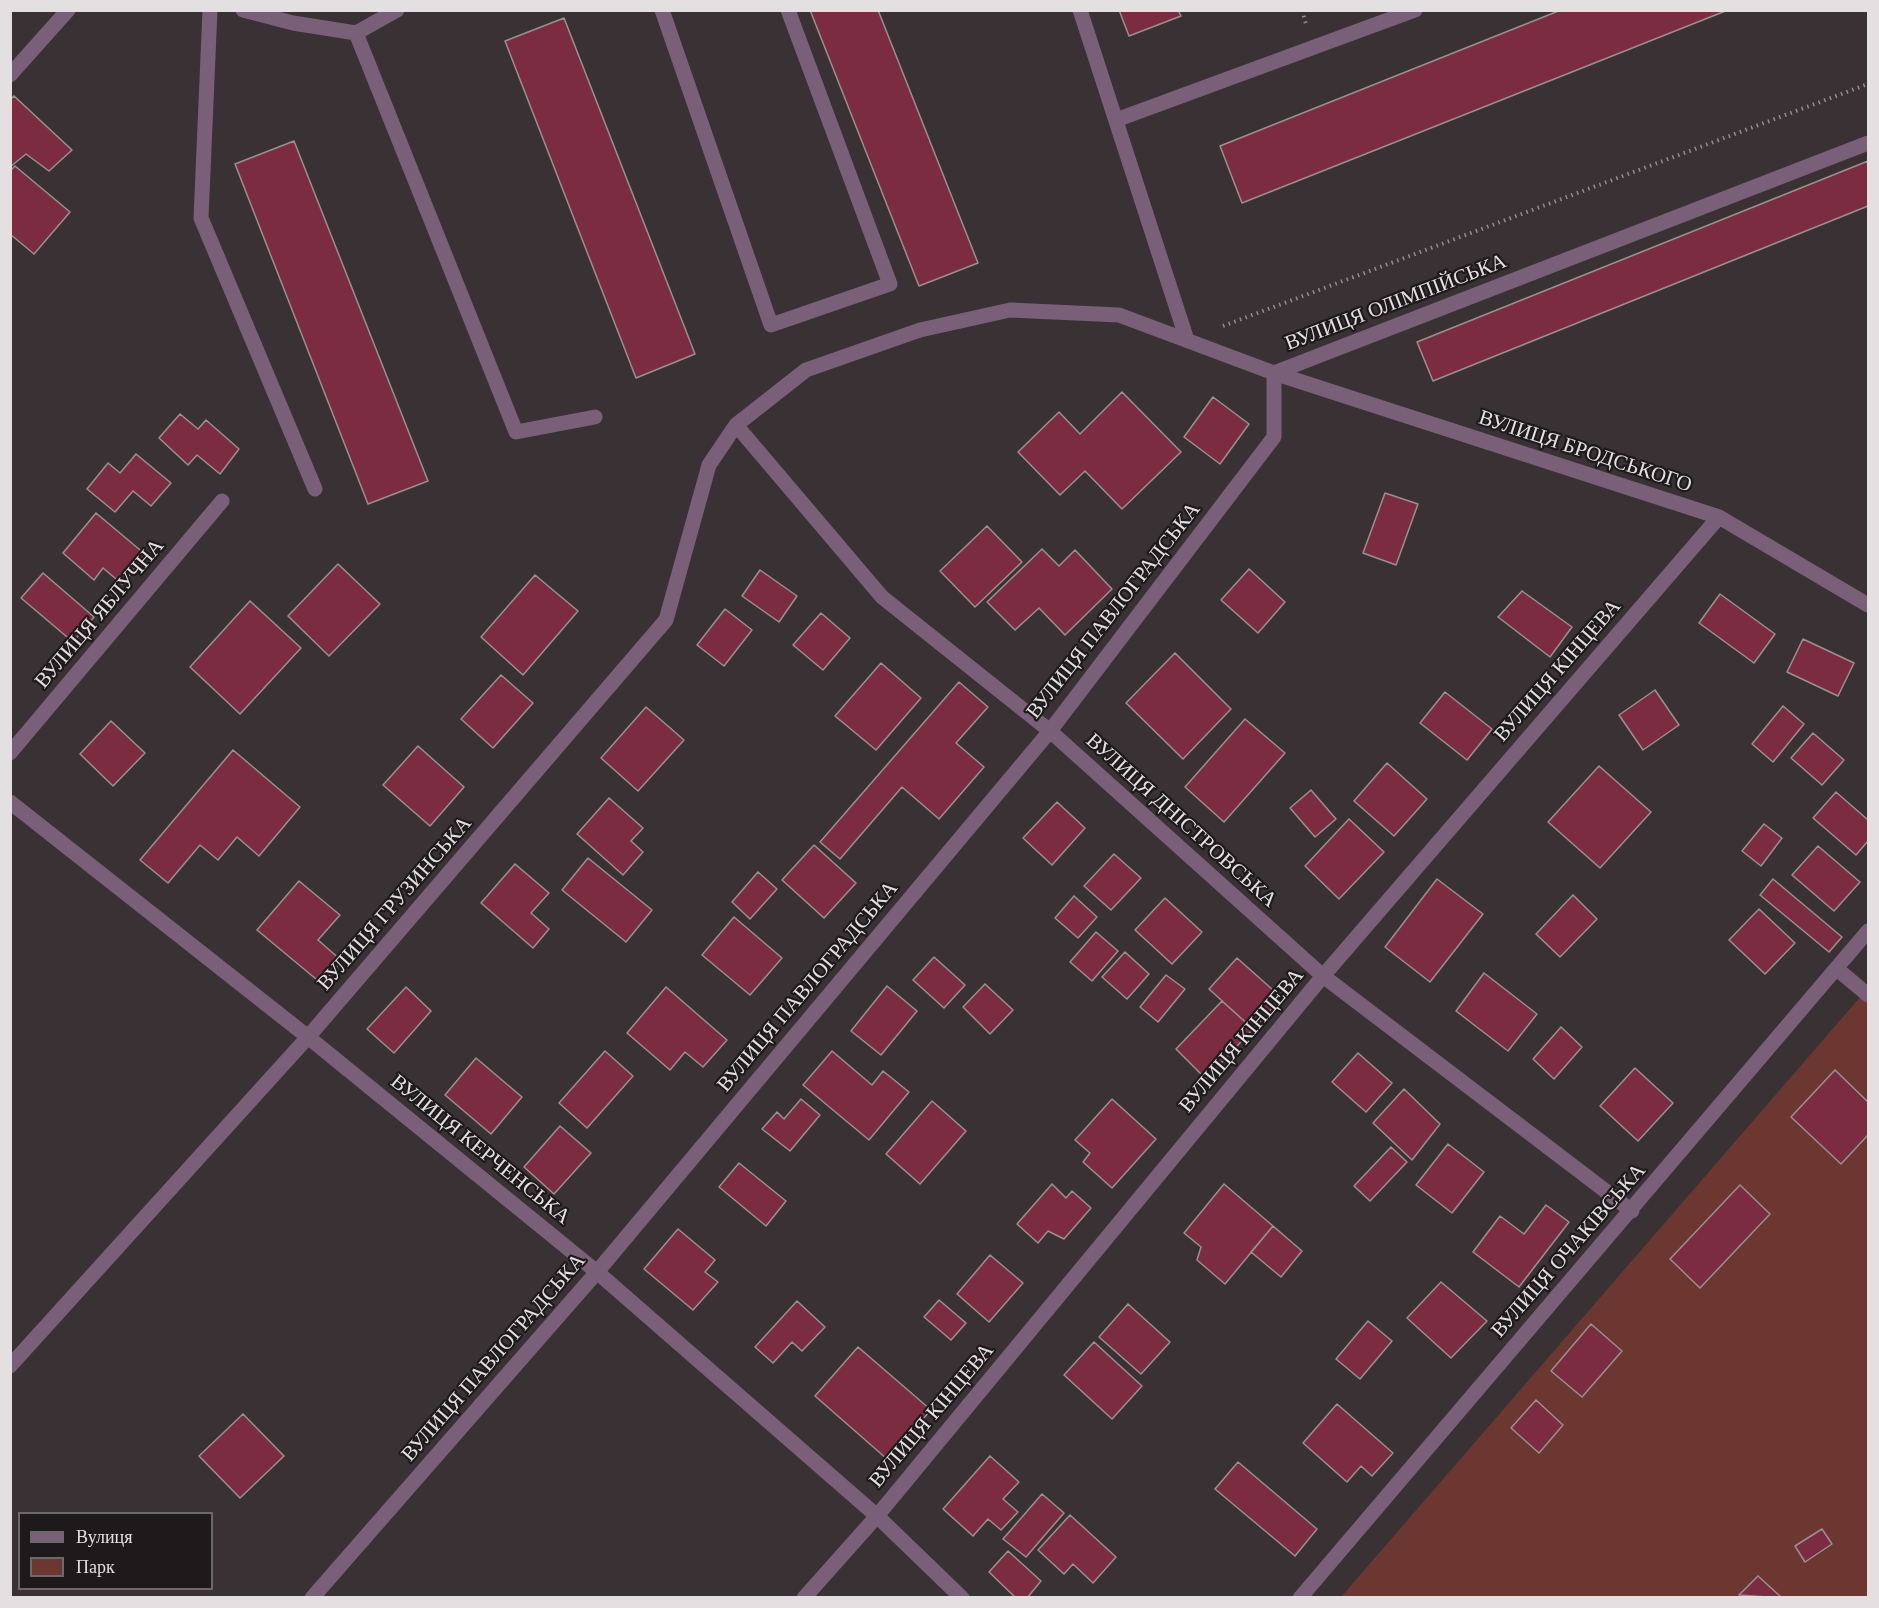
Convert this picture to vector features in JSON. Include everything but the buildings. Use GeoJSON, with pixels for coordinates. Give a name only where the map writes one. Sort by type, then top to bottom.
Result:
{"type":"FeatureCollection","features":[{"type":"Feature","properties":{"kind":"street"},"geometry":{"type":"LineString","coordinates":[[10,75],[68,10]]}},
{"type":"Feature","properties":{"kind":"street"},"geometry":{"type":"LineString","coordinates":[[210,10],[201,218],[315,489]]}},
{"type":"Feature","properties":{"kind":"street"},"geometry":{"type":"LineString","coordinates":[[243,10],[293,23],[356,33],[397,10]]}},
{"type":"Feature","properties":{"kind":"street"},"geometry":{"type":"LineString","coordinates":[[662,10],[771,325],[890,284],[788,10]]}},
{"type":"Feature","properties":{"kind":"street"},"geometry":{"type":"LineString","coordinates":[[1080,10],[1187,340]]}},
{"type":"Feature","properties":{"kind":"street"},"geometry":{"type":"LineString","coordinates":[[1116,120],[1415,10]]}},
{"type":"Feature","properties":{"kind":"street"},"geometry":{"type":"LineString","coordinates":[[356,33],[516,432],[595,417]]}},
{"type":"Feature","properties":{"kind":"street","name":"ВУЛИЦЯ ОЛІМПІЙСЬКА"},"geometry":{"type":"LineString","coordinates":[[736,425],[806,370],[920,330],[1010,310],[1119,315],[1274,373],[1869,143]]}},
{"type":"Feature","properties":{"kind":"street","name":"ВУЛИЦЯ БРОДСЬКОГО"},"geometry":{"type":"LineString","coordinates":[[1274,373],[1719,517],[1869,605]]}},
{"type":"Feature","properties":{"kind":"street","name":"ВУЛИЦЯ ПАВЛОГРАДСЬКА"},"geometry":{"type":"LineString","coordinates":[[312,1598],[597,1272],[1050,731],[1274,437],[1274,373]]}},
{"type":"Feature","properties":{"kind":"street","name":"ВУЛИЦЯ ДНІСТРОВСЬКА"},"geometry":{"type":"LineString","coordinates":[[736,425],[882,597],[1050,731],[1323,976],[1632,1211]]}},
{"type":"Feature","properties":{"kind":"street","name":"ВУЛИЦЯ ГРУЗИНСЬКА"},"geometry":{"type":"LineString","coordinates":[[10,1366],[308,1037],[666,620],[709,465],[736,425]]}},
{"type":"Feature","properties":{"kind":"street","name":"ВУЛИЦЯ ЯБЛУЧНА"},"geometry":{"type":"LineString","coordinates":[[10,753],[222,501]]}},
{"type":"Feature","properties":{"kind":"street","name":"ВУЛИЦЯ КІНЦЕВА"},"geometry":{"type":"LineString","coordinates":[[804,1598],[877,1516],[1323,976],[1719,517]]}},
{"type":"Feature","properties":{"kind":"street","name":"ВУЛИЦЯ КЕРЧЕНСЬКА"},"geometry":{"type":"LineString","coordinates":[[10,802],[308,1037],[597,1272],[877,1516],[962,1598]]}},
{"type":"Feature","properties":{"kind":"street","name":"ВУЛИЦЯ ОЧАКІВСЬКА"},"geometry":{"type":"LineString","coordinates":[[1300,1598],[1869,931]]}},
{"type":"Feature","properties":{"kind":"street"},"geometry":{"type":"LineString","coordinates":[[1837,969],[1869,995]]}},
{"type":"Feature","properties":{"kind":"path"},"geometry":{"type":"LineString","coordinates":[[1187,340],[1869,84]]}},
{"type":"Feature","properties":{"kind":"green space"},"geometry":{"type":"Polygon","coordinates":[[[1868,988],[1868,1597],[1341,1597],[1868,988]]]}}]}
